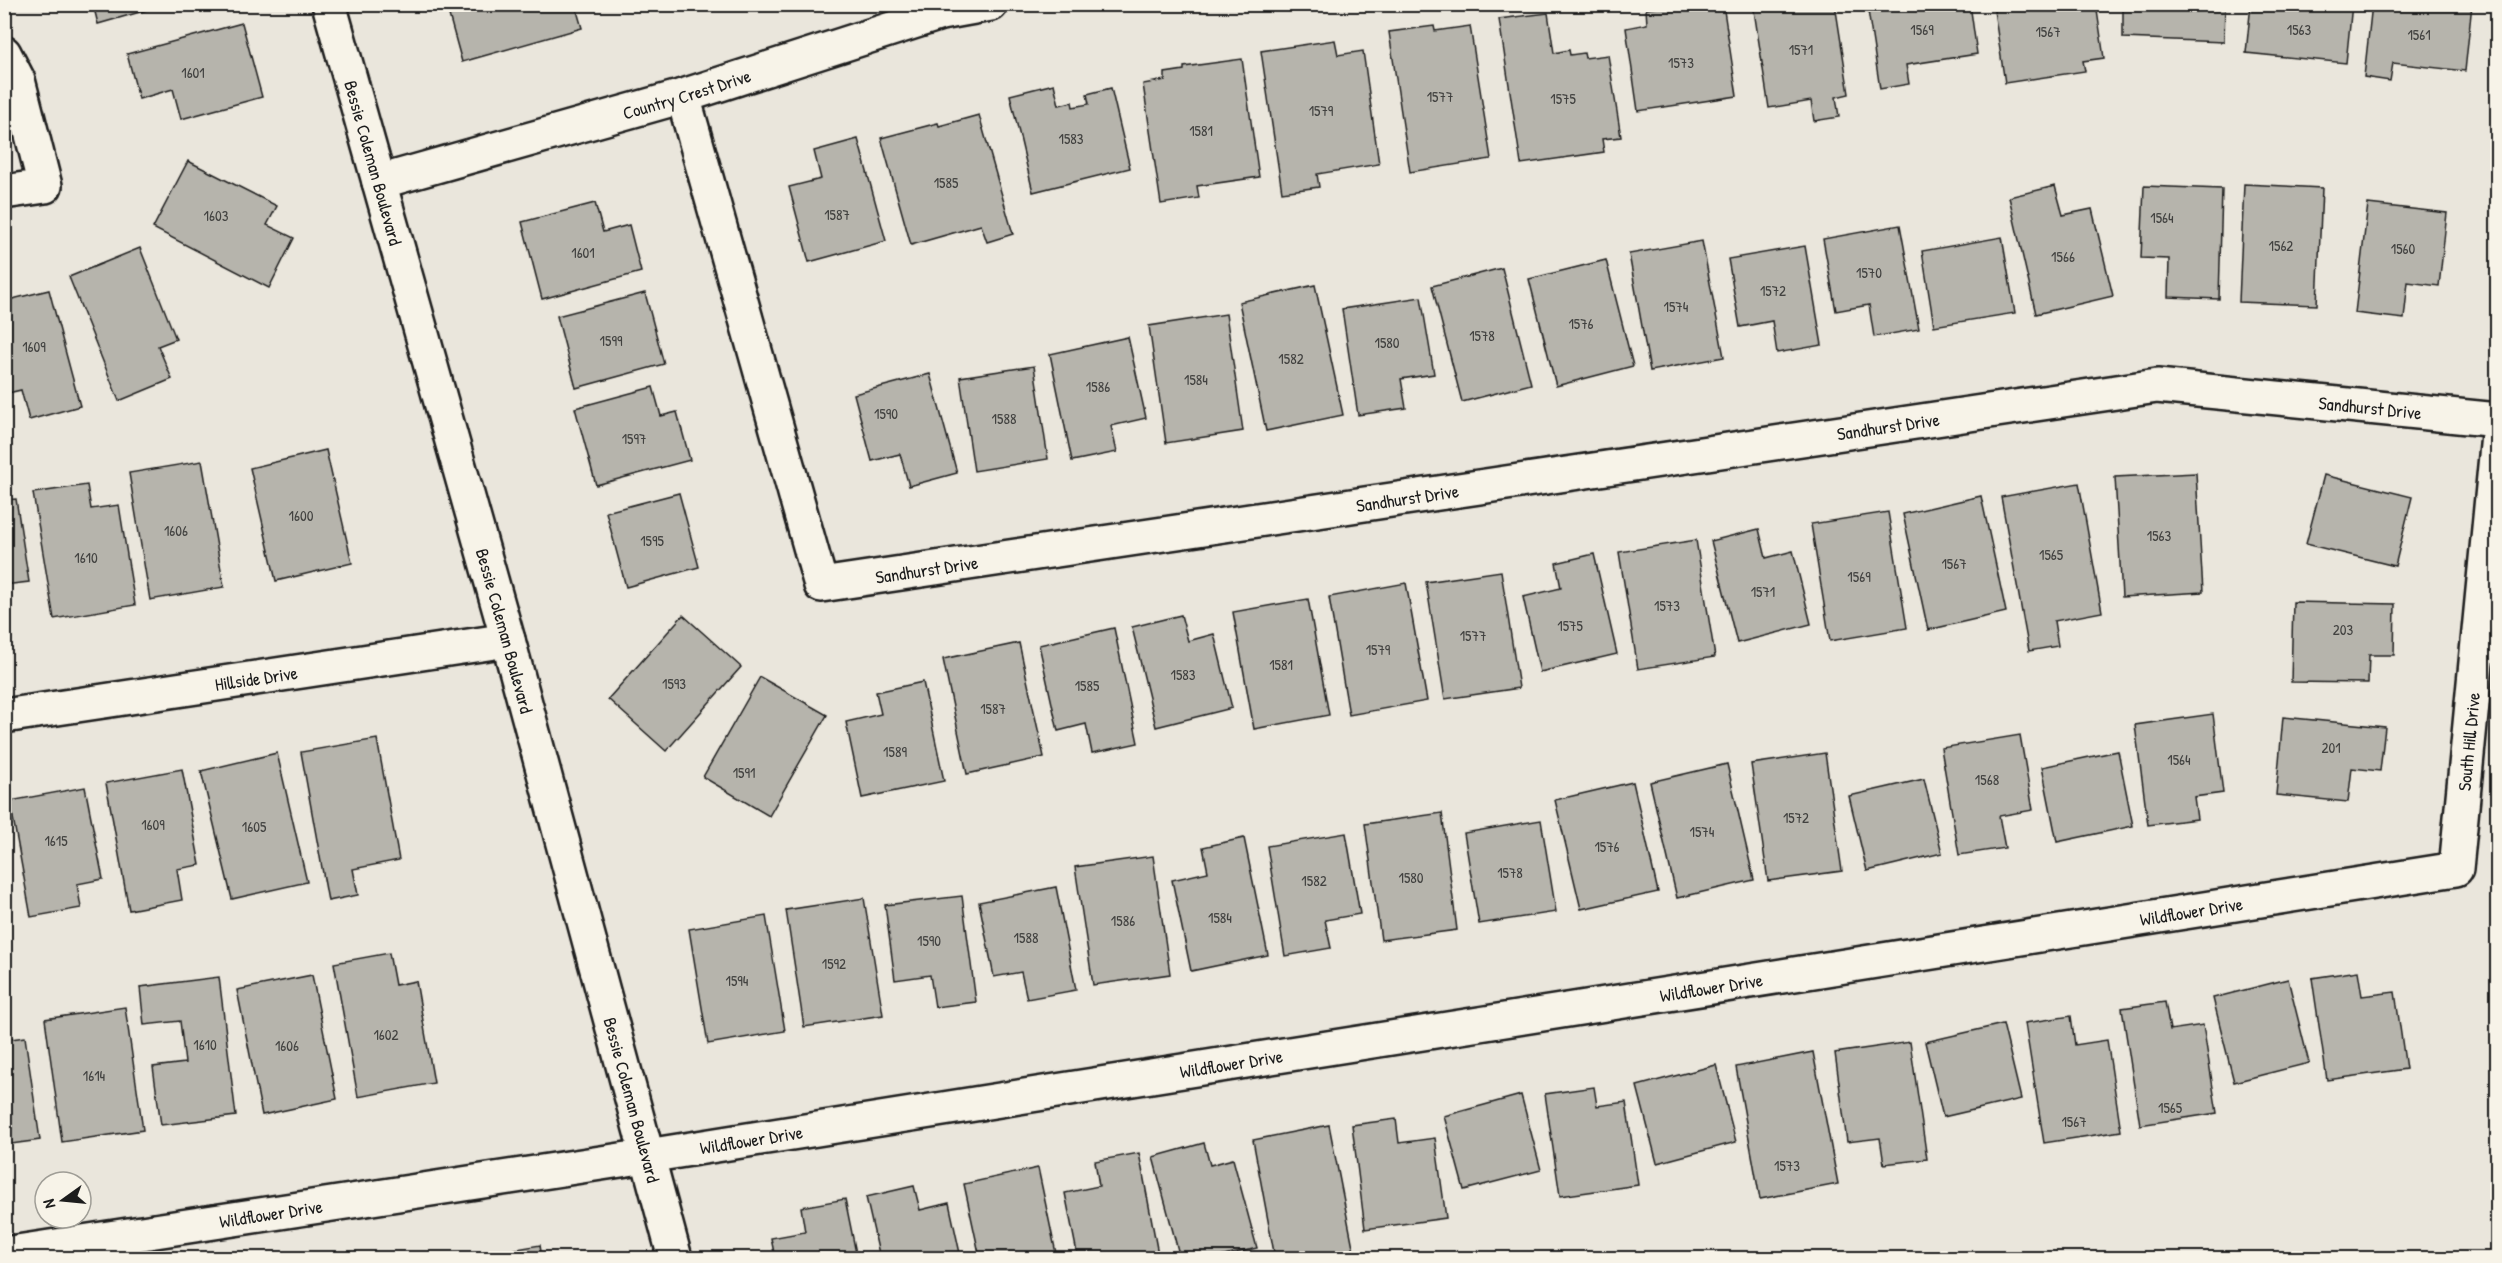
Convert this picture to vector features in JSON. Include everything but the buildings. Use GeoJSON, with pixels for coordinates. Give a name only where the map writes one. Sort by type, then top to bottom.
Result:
{"type":"FeatureCollection","features":[{"type":"Feature","properties":{"kind":"street","name":"Bessie Coleman Boulevard"},"geometry":{"type":"LineString","coordinates":[[329,4],[508,639],[675,1258]]}},
{"type":"Feature","properties":{"kind":"street","name":"Country Crest Drive"},"geometry":{"type":"LineString","coordinates":[[379,182],[683,96],[939,9],[991,4]]}},
{"type":"Feature","properties":{"kind":"street"},"geometry":{"type":"LineString","coordinates":[[4,53],[18,80],[45,186],[4,192]]}},
{"type":"Feature","properties":{"kind":"street","name":"Sandhurst Drive"},"geometry":{"type":"LineString","coordinates":[[683,96],[821,585],[2157,386],[2498,420]]}},
{"type":"Feature","properties":{"kind":"street","name":"South Hill Drive"},"geometry":{"type":"LineString","coordinates":[[2456,869],[2498,435]]}},
{"type":"Feature","properties":{"kind":"street","name":"Hillside Drive"},"geometry":{"type":"LineString","coordinates":[[4,716],[508,639]]}},
{"type":"Feature","properties":{"kind":"street","name":"Wildflower Drive"},"geometry":{"type":"LineString","coordinates":[[4,1254],[647,1156],[2456,869]]}}]}
